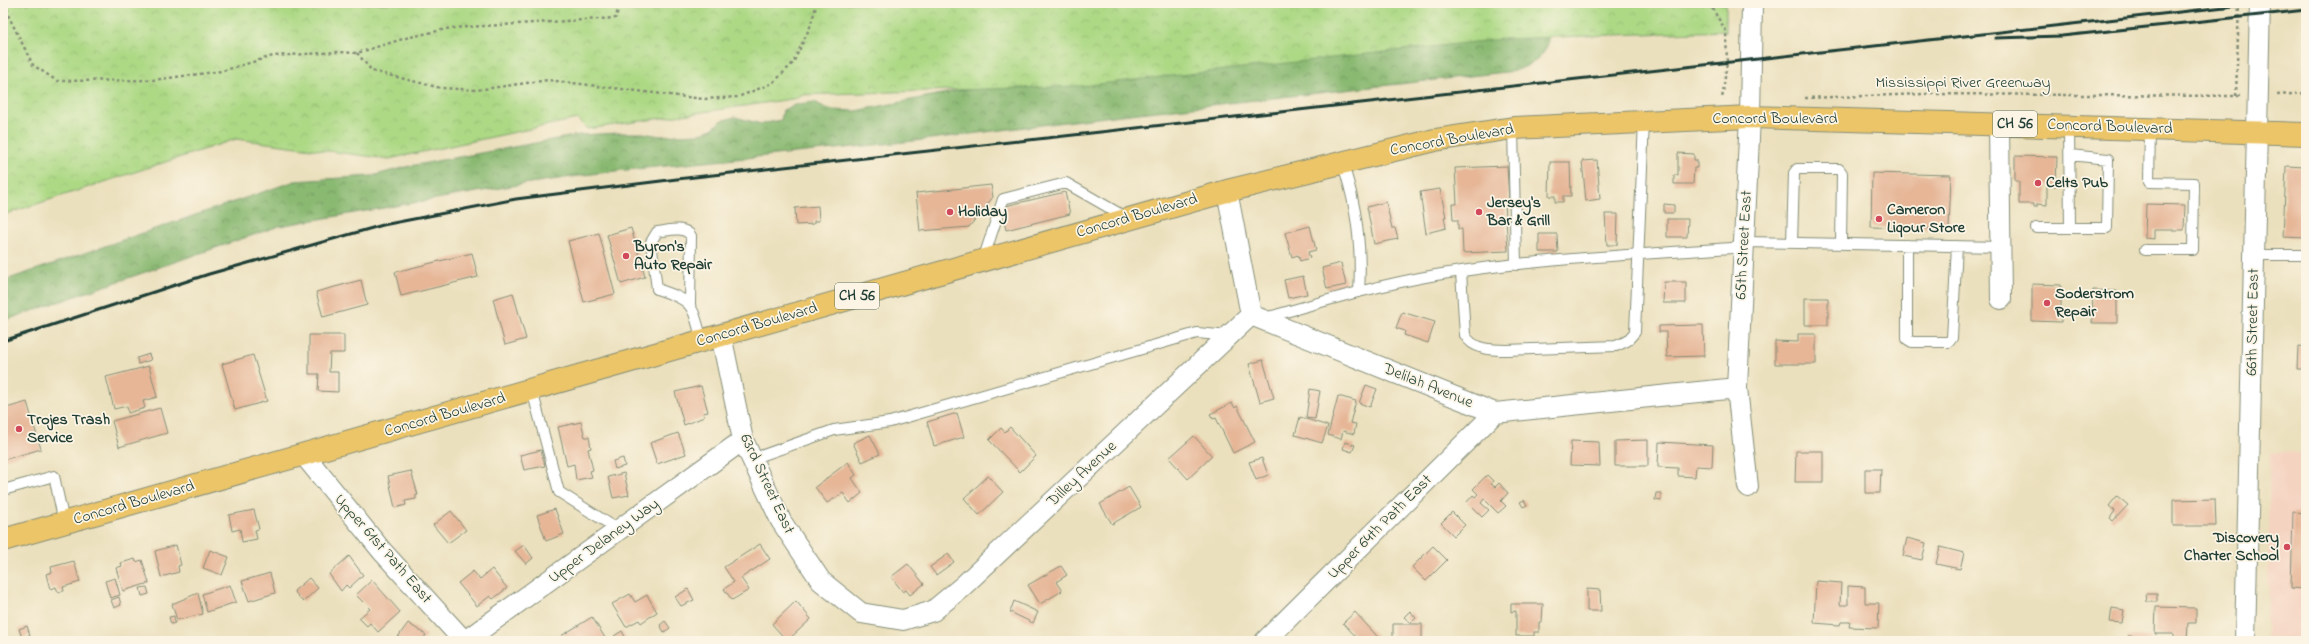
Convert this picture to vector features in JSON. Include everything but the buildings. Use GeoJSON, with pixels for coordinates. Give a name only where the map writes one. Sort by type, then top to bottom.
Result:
{"type":"FeatureCollection","features":[{"type":"Feature","properties":{"kind":"main road","name":"Concord Boulevard"},"geometry":{"type":"LineString","coordinates":[[3,540],[1226,191],[1436,140],[1513,128],[1644,121],[1750,108],[1999,124],[2306,134]]}},
{"type":"Feature","properties":{"kind":"street","name":"65th Street East"},"geometry":{"type":"LineString","coordinates":[[1748,487],[1737,388],[1750,108],[1752,3]]}},
{"type":"Feature","properties":{"kind":"street","name":"66th Street East"},"geometry":{"type":"LineString","coordinates":[[2245,641],[2260,3]]}},
{"type":"Feature","properties":{"kind":"street"},"geometry":{"type":"LineString","coordinates":[[1999,124],[2001,299]]}},
{"type":"Feature","properties":{"kind":"street"},"geometry":{"type":"LineString","coordinates":[[1226,191],[1256,317]]}},
{"type":"Feature","properties":{"kind":"street","name":"Dilley Avenue"},"geometry":{"type":"LineString","coordinates":[[903,620],[933,610],[963,586],[1229,336],[1256,317]]}},
{"type":"Feature","properties":{"kind":"street","name":"Delilah Avenue"},"geometry":{"type":"LineString","coordinates":[[1256,317],[1495,413],[1737,388]]}},
{"type":"Feature","properties":{"kind":"street","name":"63rd Street East"},"geometry":{"type":"LineString","coordinates":[[712,337],[744,440],[752,459],[781,521],[821,581],[861,613],[903,620]]}},
{"type":"Feature","properties":{"kind":"street","name":"Upper 64th Path East"},"geometry":{"type":"LineString","coordinates":[[1265,641],[1495,413]]}},
{"type":"Feature","properties":{"kind":"street","name":"Upper Delaney Way"},"geometry":{"type":"LineString","coordinates":[[465,641],[744,440]]}},
{"type":"Feature","properties":{"kind":"street","name":"Upper 61st Path East"},"geometry":{"type":"LineString","coordinates":[[304,455],[382,551],[465,641]]}},
{"type":"Feature","properties":{"kind":"lane"},"geometry":{"type":"LineString","coordinates":[[1461,272],[1465,335],[1474,345],[1492,350],[1616,346],[1627,341],[1635,332],[1644,121]]}},
{"type":"Feature","properties":{"kind":"lane"},"geometry":{"type":"LineString","coordinates":[[2069,126],[2070,228]]}},
{"type":"Feature","properties":{"kind":"lane"},"geometry":{"type":"LineString","coordinates":[[1513,128],[1516,266]]}},
{"type":"Feature","properties":{"kind":"lane"},"geometry":{"type":"LineString","coordinates":[[2145,250],[2192,250],[2194,183],[2149,182],[2150,129]]}},
{"type":"Feature","properties":{"kind":"lane"},"geometry":{"type":"LineString","coordinates":[[2036,228],[2107,228],[2108,159],[2070,156]]}},
{"type":"Feature","properties":{"kind":"lane"},"geometry":{"type":"LineString","coordinates":[[1342,162],[1353,196],[1359,238],[1361,264],[1359,292]]}},
{"type":"Feature","properties":{"kind":"lane"},"geometry":{"type":"LineString","coordinates":[[1792,243],[1794,173],[1797,169],[1839,169],[1842,173],[1841,244]]}},
{"type":"Feature","properties":{"kind":"lane"},"geometry":{"type":"LineString","coordinates":[[982,260],[1003,199],[1066,183],[1128,219]]}},
{"type":"Feature","properties":{"kind":"lane"},"geometry":{"type":"LineString","coordinates":[[690,304],[691,236],[688,232],[681,230],[657,232],[651,242],[657,289],[687,300],[712,337]]}},
{"type":"Feature","properties":{"kind":"lane"},"geometry":{"type":"LineString","coordinates":[[1256,317],[1359,292],[1461,272],[1744,244],[1792,243],[2001,247]]}},
{"type":"Feature","properties":{"kind":"lane"},"geometry":{"type":"LineString","coordinates":[[1907,245],[1907,339],[1912,342],[1949,342],[1952,338],[1957,246]]}},
{"type":"Feature","properties":{"kind":"lane"},"geometry":{"type":"LineString","coordinates":[[2255,255],[2306,255]]}},
{"type":"Feature","properties":{"kind":"lane"},"geometry":{"type":"LineString","coordinates":[[752,459],[834,430],[890,422],[1197,333],[1229,336]]}},
{"type":"Feature","properties":{"kind":"lane"},"geometry":{"type":"LineString","coordinates":[[532,390],[559,492],[619,530]]}},
{"type":"Feature","properties":{"kind":"lane"},"geometry":{"type":"LineString","coordinates":[[3,490],[54,476],[64,522]]}},
{"type":"Feature","properties":{"kind":"path"},"geometry":{"type":"LineString","coordinates":[[7,3],[8,15],[33,65],[57,81],[153,80],[222,71],[273,56],[339,52],[356,53],[406,38],[451,28],[616,18],[619,4]]}},
{"type":"Feature","properties":{"kind":"path"},"geometry":{"type":"LineString","coordinates":[[602,3],[626,3]]}},
{"type":"Feature","properties":{"kind":"path"},"geometry":{"type":"LineString","coordinates":[[356,53],[372,72],[442,88],[477,90],[548,80],[703,99],[738,98],[773,83],[793,63],[810,26],[816,3]]}},
{"type":"Feature","properties":{"kind":"path"},"geometry":{"type":"LineString","coordinates":[[1306,3],[1324,3]]}},
{"type":"Feature","properties":{"kind":"path"},"geometry":{"type":"LineString","coordinates":[[1709,3],[1726,31],[1727,63],[1722,99],[1750,108]]}},
{"type":"Feature","properties":{"kind":"path"},"geometry":{"type":"LineString","coordinates":[[2236,96],[2239,3]]}},
{"type":"Feature","properties":{"kind":"path","name":"Mississippi River Greenway"},"geometry":{"type":"LineString","coordinates":[[1798,98],[1926,94],[2258,96],[2306,93]]}},
{"type":"Feature","properties":{"kind":"shaded area","name":"Discovery Charter School"},"geometry":{"type":"Polygon","coordinates":[[[2270,452],[2306,453],[2306,641],[2267,641],[2270,452]]]}},
{"type":"Feature","properties":{"kind":"green space"},"geometry":{"type":"Polygon","coordinates":[[[3,3],[1726,3],[1726,31],[1502,39],[1081,86],[799,95],[798,98],[587,129],[577,119],[389,159],[236,139],[3,215],[3,3]]]}},
{"type":"Feature","properties":{"kind":"green space"},"geometry":{"type":"Polygon","coordinates":[[[1537,28],[1550,37],[1545,50],[1533,63],[1515,71],[1121,115],[914,141],[606,172],[523,184],[279,226],[3,321],[3,281],[295,181],[372,176],[410,166],[579,135],[643,133],[660,136],[698,134],[712,129],[721,121],[735,117],[761,124],[781,120],[783,110],[797,104],[815,102],[829,110],[856,111],[962,90],[1082,85],[1537,28]]]}},
{"type":"Feature","properties":{"kind":"railway"},"geometry":{"type":"LineString","coordinates":[[3,341],[209,274],[383,225],[516,199],[677,179],[2261,3]]}},
{"type":"Feature","properties":{"kind":"railway"},"geometry":{"type":"LineString","coordinates":[[1995,38],[2062,36],[2306,10]]}},
{"type":"Feature","properties":{"kind":"place","name":"Celts Pub"},"geometry":{"type":"Point","coordinates":[2038,183]}},
{"type":"Feature","properties":{"kind":"place","name":"Holiday"},"geometry":{"type":"Point","coordinates":[950,212]}},
{"type":"Feature","properties":{"kind":"place","name":"Jersey's Bar & Grill"},"geometry":{"type":"Point","coordinates":[1479,212]}},
{"type":"Feature","properties":{"kind":"place","name":"Cameron Liqour Store"},"geometry":{"type":"Point","coordinates":[1879,219]}},
{"type":"Feature","properties":{"kind":"place","name":"Byron's Auto Repair"},"geometry":{"type":"Point","coordinates":[626,256]}},
{"type":"Feature","properties":{"kind":"place","name":"Soderstrom Repair"},"geometry":{"type":"Point","coordinates":[2047,303]}},
{"type":"Feature","properties":{"kind":"place","name":"Trojes Trash Service"},"geometry":{"type":"Point","coordinates":[19,429]}},
{"type":"Feature","properties":{"kind":"place","name":"Discovery Charter School"},"geometry":{"type":"Point","coordinates":[2287,547]}}]}
